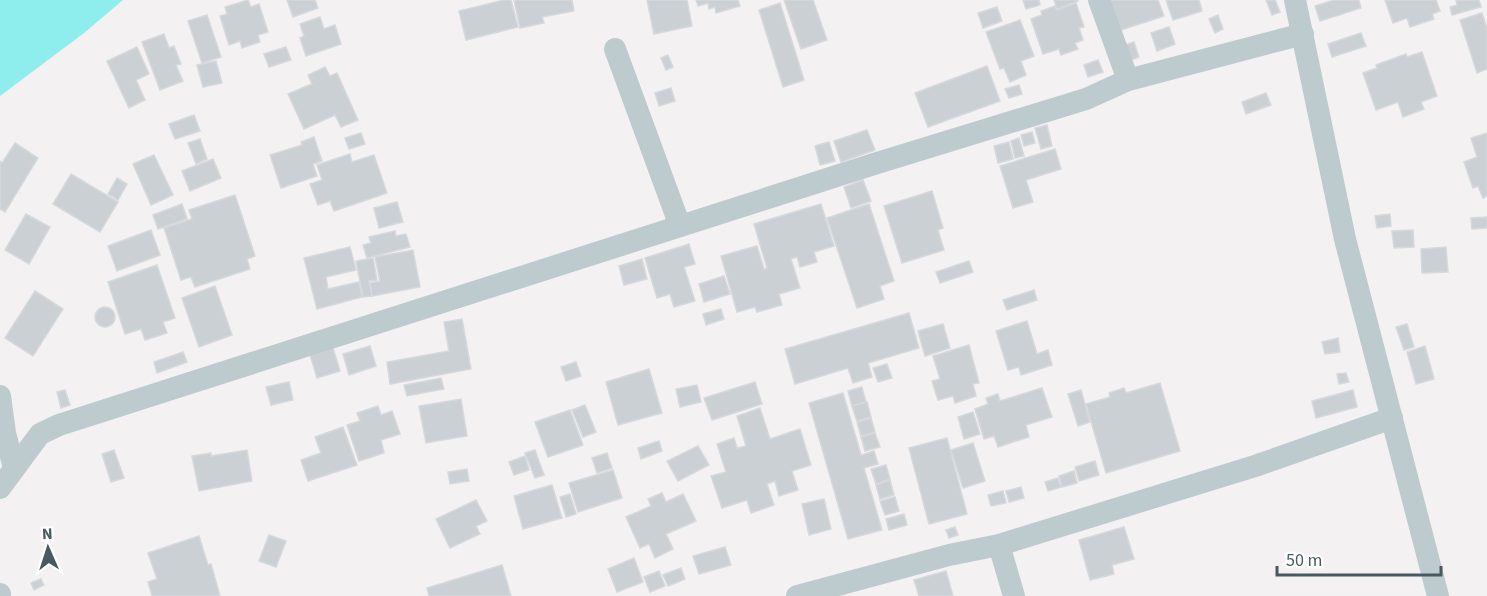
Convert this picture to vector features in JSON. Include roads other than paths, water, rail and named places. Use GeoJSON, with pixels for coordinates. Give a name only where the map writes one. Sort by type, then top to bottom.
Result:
{"type":"FeatureCollection","features":[{"type":"Feature","properties":{"kind":"street"},"geometry":{"type":"LineString","coordinates":[[1099,0],[1128,80]]}},
{"type":"Feature","properties":{"kind":"street"},"geometry":{"type":"LineString","coordinates":[[1295,0],[1345,239],[1438,596]]}},
{"type":"Feature","properties":{"kind":"street"},"geometry":{"type":"LineString","coordinates":[[0,488],[40,434],[59,425],[874,164],[1086,99],[1128,80],[1303,34]]}},
{"type":"Feature","properties":{"kind":"street"},"geometry":{"type":"LineString","coordinates":[[615,49],[680,226]]}},
{"type":"Feature","properties":{"kind":"street"},"geometry":{"type":"LineString","coordinates":[[0,396],[5,433],[14,468]]}},
{"type":"Feature","properties":{"kind":"street"},"geometry":{"type":"LineString","coordinates":[[797,596],[949,555],[999,545],[1255,466],[1392,418]]}},
{"type":"Feature","properties":{"kind":"street"},"geometry":{"type":"LineString","coordinates":[[999,545],[1014,596]]}},
{"type":"Feature","properties":{"kind":"water"},"geometry":{"type":"Polygon","coordinates":[[[0,0],[123,0],[84,33],[0,96],[0,0]]]}}]}
